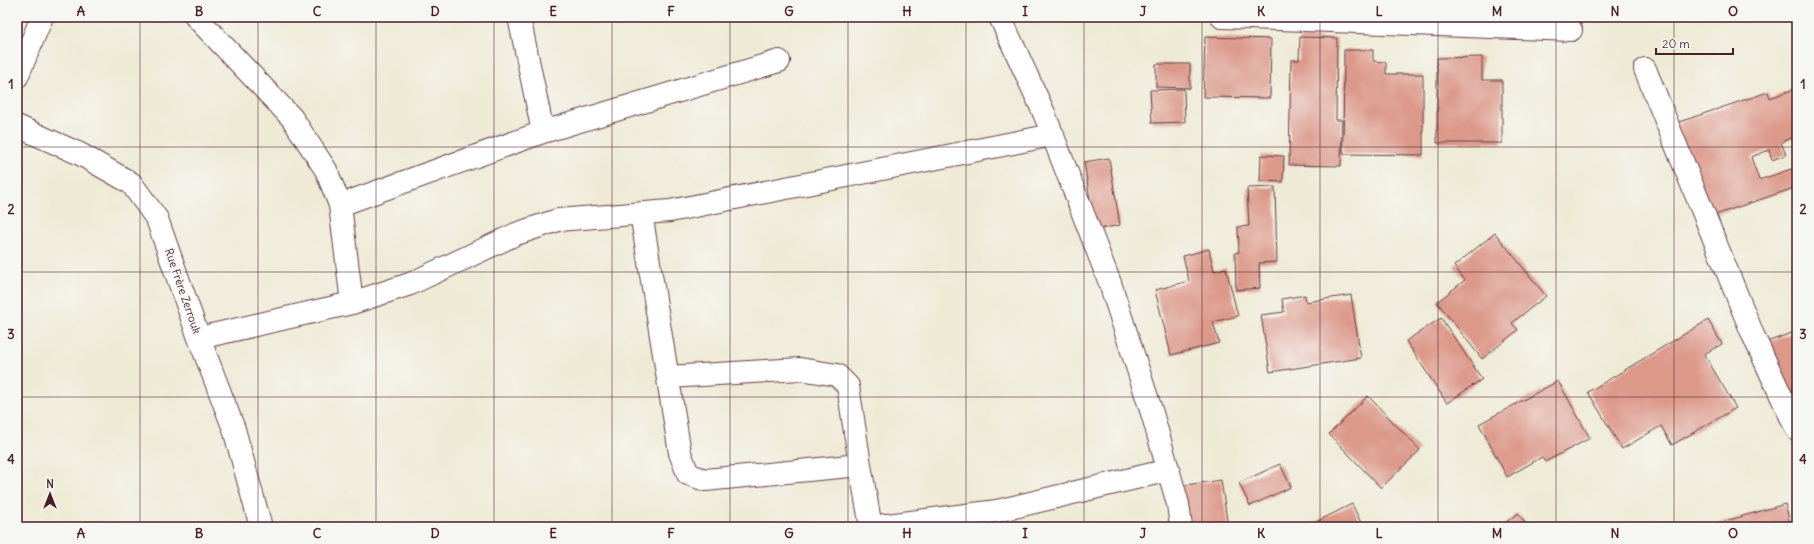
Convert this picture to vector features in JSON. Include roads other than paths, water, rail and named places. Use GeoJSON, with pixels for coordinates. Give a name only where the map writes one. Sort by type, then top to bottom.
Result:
{"type":"FeatureCollection","features":[{"type":"Feature","properties":{"kind":"street"},"geometry":{"type":"LineString","coordinates":[[17,77],[42,17]]}},
{"type":"Feature","properties":{"kind":"street"},"geometry":{"type":"LineString","coordinates":[[196,17],[292,118],[326,170],[340,205],[352,303]]}},
{"type":"Feature","properties":{"kind":"street"},"geometry":{"type":"LineString","coordinates":[[519,17],[543,132]]}},
{"type":"Feature","properties":{"kind":"street"},"geometry":{"type":"LineString","coordinates":[[1000,17],[1053,135],[1110,283],[1178,504],[1181,527]]}},
{"type":"Feature","properties":{"kind":"street"},"geometry":{"type":"LineString","coordinates":[[1222,17],[1571,30]]}},
{"type":"Feature","properties":{"kind":"street"},"geometry":{"type":"LineString","coordinates":[[340,205],[543,132],[779,62]]}},
{"type":"Feature","properties":{"kind":"street"},"geometry":{"type":"LineString","coordinates":[[1645,69],[1753,336],[1797,430]]}},
{"type":"Feature","properties":{"kind":"street","name":"Rue Frère Zerrouk"},"geometry":{"type":"LineString","coordinates":[[17,126],[80,154],[131,183],[157,219],[199,338],[234,428],[261,527]]}},
{"type":"Feature","properties":{"kind":"street"},"geometry":{"type":"LineString","coordinates":[[199,338],[352,303],[410,284],[516,234],[558,220],[670,211],[1053,135]]}},
{"type":"Feature","properties":{"kind":"street"},"geometry":{"type":"LineString","coordinates":[[641,213],[680,452],[688,474],[705,480],[860,464]]}},
{"type":"Feature","properties":{"kind":"street"},"geometry":{"type":"LineString","coordinates":[[668,378],[800,369],[837,375],[848,386],[870,527],[1000,519],[1168,470]]}}]}
